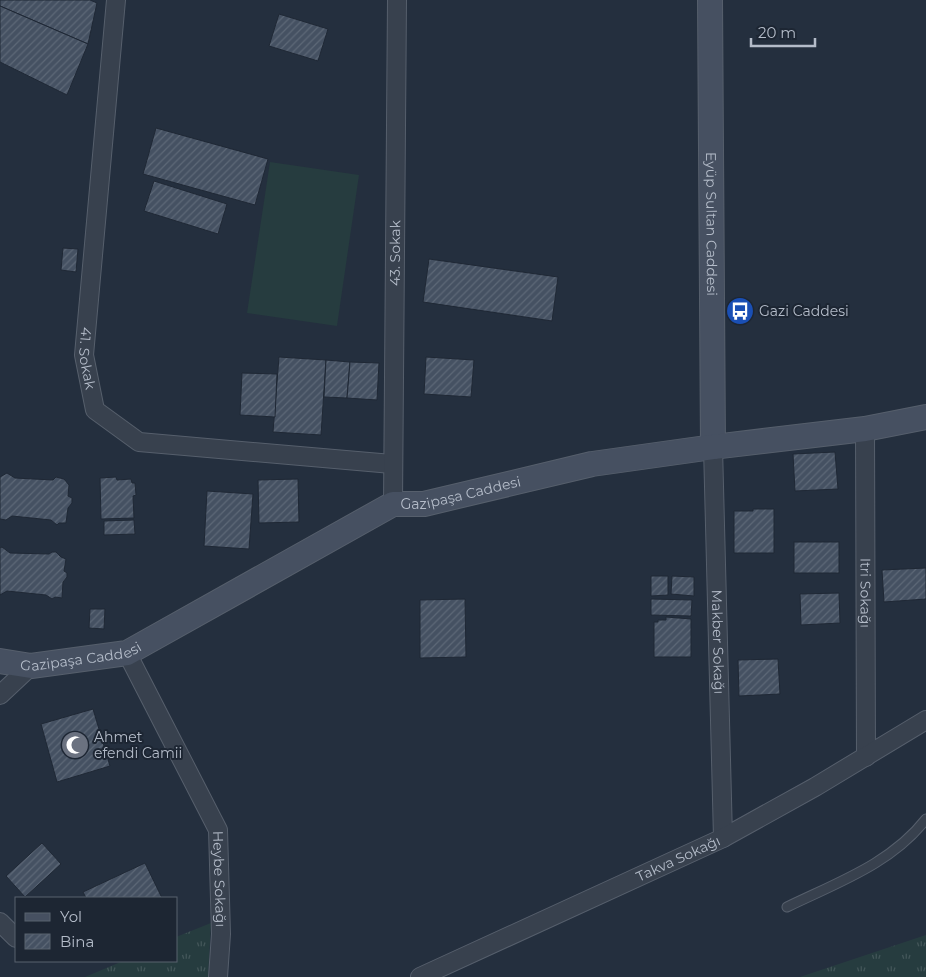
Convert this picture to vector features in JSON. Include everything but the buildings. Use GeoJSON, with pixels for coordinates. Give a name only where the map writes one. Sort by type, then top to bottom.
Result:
{"type":"FeatureCollection","features":[{"type":"Feature","properties":{"kind":"street","name":"41. Sokak"},"geometry":{"type":"LineString","coordinates":[[116,0],[84,356],[95,410],[139,442],[392,464]]}},
{"type":"Feature","properties":{"kind":"street","name":"43. Sokak"},"geometry":{"type":"LineString","coordinates":[[393,504],[397,0]]}},
{"type":"Feature","properties":{"kind":"street","name":"Eyüp Sultan Caddesi"},"geometry":{"type":"LineString","coordinates":[[710,0],[713,447]]}},
{"type":"Feature","properties":{"kind":"street","name":"Gazipaşa Caddesi"},"geometry":{"type":"LineString","coordinates":[[0,662],[31,666],[127,653],[393,504],[424,504],[592,464],[865,429],[926,417]]}},
{"type":"Feature","properties":{"kind":"street","name":"Itri Sokağı"},"geometry":{"type":"LineString","coordinates":[[865,429],[866,757]]}},
{"type":"Feature","properties":{"kind":"street","name":"Makber Sokağı"},"geometry":{"type":"LineString","coordinates":[[713,447],[723,838]]}},
{"type":"Feature","properties":{"kind":"street","name":"Heybe Sokağı"},"geometry":{"type":"LineString","coordinates":[[127,653],[218,830],[221,934],[218,977]]}},
{"type":"Feature","properties":{"kind":"street"},"geometry":{"type":"LineString","coordinates":[[0,695],[31,666]]}},
{"type":"Feature","properties":{"kind":"street","name":"Takva Sokağı"},"geometry":{"type":"LineString","coordinates":[[420,977],[723,838],[866,757],[926,720]]}},
{"type":"Feature","properties":{"kind":"street"},"geometry":{"type":"LineString","coordinates":[[0,922],[15,937]]}},
{"type":"Feature","properties":{"kind":"lane"},"geometry":{"type":"LineString","coordinates":[[787,907],[883,860],[907,841],[926,819]]}},
{"type":"Feature","properties":{"kind":"green space"},"geometry":{"type":"Polygon","coordinates":[[[270,162],[359,175],[337,326],[247,313],[270,162]]]}},
{"type":"Feature","properties":{"kind":"green space"},"geometry":{"type":"Polygon","coordinates":[[[211,923],[208,977],[85,977],[121,962],[178,962],[178,936],[211,923]]]}},
{"type":"Feature","properties":{"kind":"green space"},"geometry":{"type":"Polygon","coordinates":[[[926,935],[926,977],[800,977],[926,935]]]}},
{"type":"Feature","properties":{"kind":"place","name":"Gazi Caddesi"},"geometry":{"type":"Point","coordinates":[740,311]}},
{"type":"Feature","properties":{"kind":"place","name":"Ahmet efendi Camii"},"geometry":{"type":"Point","coordinates":[75,745]}}]}
